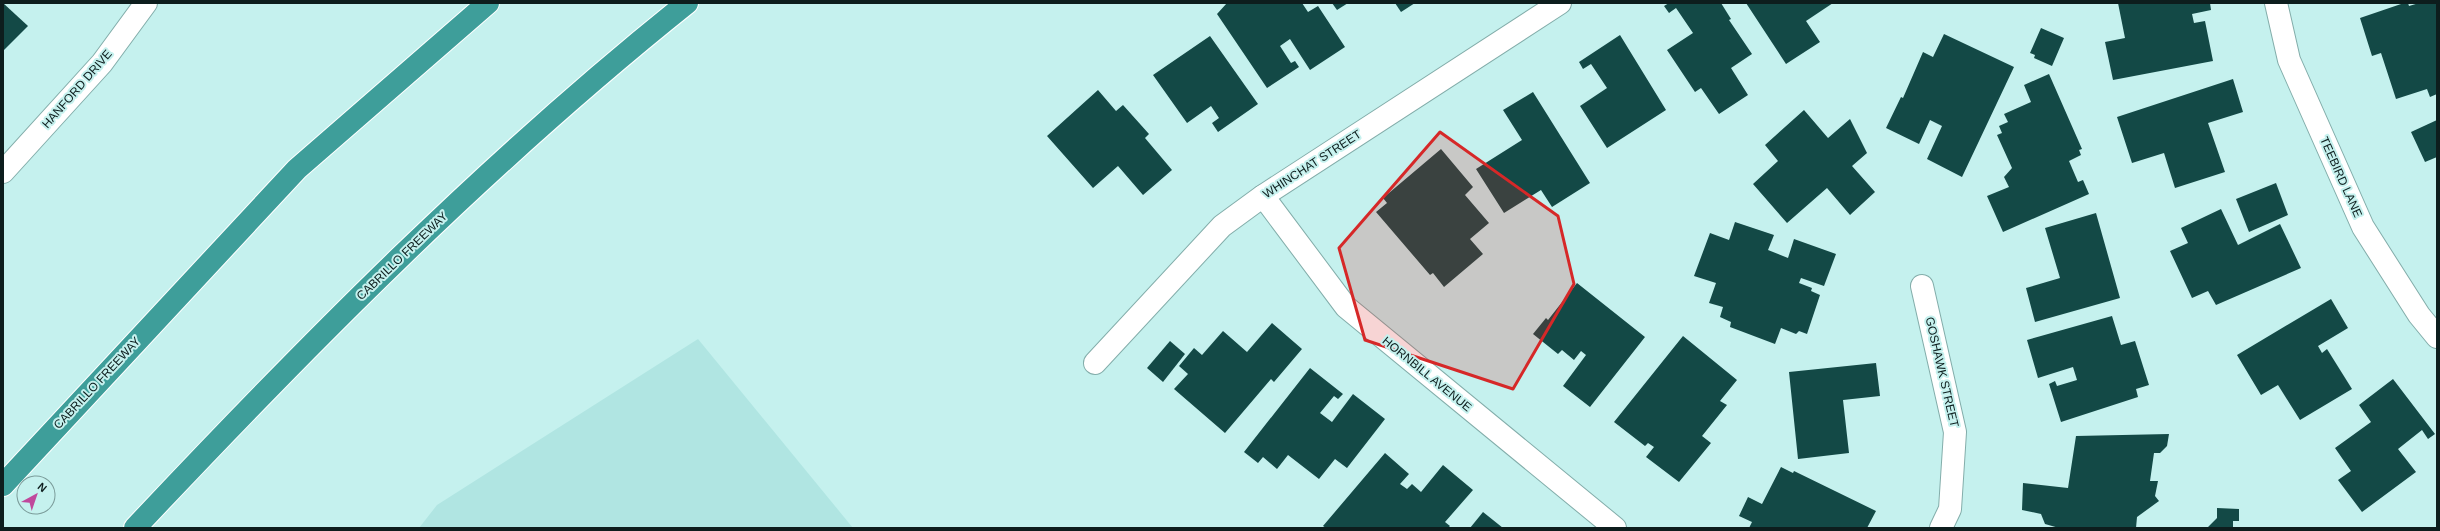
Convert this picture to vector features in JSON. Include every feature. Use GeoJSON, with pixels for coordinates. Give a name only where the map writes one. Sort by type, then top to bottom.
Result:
{"type":"FeatureCollection","features":[{"type":"Feature","properties":{"kind":"highway","name":"CABRILLO FREEWAY"},"geometry":{"type":"LineString","coordinates":[[3,485],[297,169],[488,3]]}},
{"type":"Feature","properties":{"kind":"highway","name":"CABRILLO FREEWAY"},"geometry":{"type":"LineString","coordinates":[[135,528],[271,384],[412,244],[540,127],[687,3]]}},
{"type":"Feature","properties":{"kind":"street","name":"HANFORD DRIVE"},"geometry":{"type":"LineString","coordinates":[[3,172],[102,64],[146,3]]}},
{"type":"Feature","properties":{"kind":"street","name":"WHINCHAT STREET"},"geometry":{"type":"LineString","coordinates":[[1095,363],[1222,226],[1263,196],[1560,3]]}},
{"type":"Feature","properties":{"kind":"street","name":"TEEBIRD LANE"},"geometry":{"type":"LineString","coordinates":[[2276,3],[2289,60],[2364,227],[2418,315],[2437,337]]}},
{"type":"Feature","properties":{"kind":"street","name":"HORNBILL AVENUE"},"geometry":{"type":"LineString","coordinates":[[1263,196],[1346,307],[1615,528]]}},
{"type":"Feature","properties":{"kind":"street","name":"GOSHAWK STREET"},"geometry":{"type":"LineString","coordinates":[[1922,286],[1956,432],[1950,509],[1941,528]]}},
{"type":"Feature","properties":{"kind":"highlighted area"},"geometry":{"type":"Polygon","coordinates":[[[1440,132],[1558,216],[1574,284],[1513,389],[1365,340],[1339,248],[1440,132]]]}},
{"type":"Feature","properties":{"kind":"shaded area"},"geometry":{"type":"Polygon","coordinates":[[[698,339],[853,528],[419,528],[437,505],[698,339]]]}},
{"type":"Feature","properties":{"kind":"building"},"geometry":{"type":"Polygon","coordinates":[[[3,3],[28,26],[3,51],[3,3]]]}},
{"type":"Feature","properties":{"kind":"building"},"geometry":{"type":"Polygon","coordinates":[[[1227,3],[1302,3],[1308,12],[1318,6],[1345,47],[1310,70],[1290,39],[1280,46],[1291,63],[1295,61],[1299,67],[1267,88],[1217,14],[1227,3]]]}},
{"type":"Feature","properties":{"kind":"building"},"geometry":{"type":"Polygon","coordinates":[[[1332,3],[1348,3],[1337,10],[1332,3]]]}},
{"type":"Feature","properties":{"kind":"building"},"geometry":{"type":"Polygon","coordinates":[[[1395,3],[1415,3],[1401,12],[1395,3]]]}},
{"type":"Feature","properties":{"kind":"building"},"geometry":{"type":"Polygon","coordinates":[[[1669,3],[1721,3],[1731,19],[1729,20],[1752,54],[1731,68],[1748,95],[1719,114],[1701,88],[1695,92],[1667,50],[1693,33],[1676,8],[1669,13],[1664,6],[1669,3]]]}},
{"type":"Feature","properties":{"kind":"building"},"geometry":{"type":"Polygon","coordinates":[[[1746,3],[1833,3],[1806,21],[1820,42],[1786,64],[1746,3]]]}},
{"type":"Feature","properties":{"kind":"building"},"geometry":{"type":"Polygon","coordinates":[[[2118,3],[2210,3],[2211,10],[2192,14],[2194,23],[2205,21],[2213,61],[2113,80],[2105,42],[2125,38],[2118,3]]]}},
{"type":"Feature","properties":{"kind":"building"},"geometry":{"type":"Polygon","coordinates":[[[2408,3],[2409,6],[2419,3],[2437,3],[2437,94],[2430,97],[2427,89],[2396,99],[2381,53],[2372,56],[2360,18],[2408,3]]]}},
{"type":"Feature","properties":{"kind":"building"},"geometry":{"type":"Polygon","coordinates":[[[2041,28],[2064,38],[2052,66],[2034,58],[2035,55],[2030,53],[2041,28]]]}},
{"type":"Feature","properties":{"kind":"building"},"geometry":{"type":"Polygon","coordinates":[[[1944,34],[2014,67],[1962,177],[1927,159],[1942,126],[1930,120],[1919,144],[1886,128],[1901,97],[1903,98],[1923,52],[1933,57],[1944,34]]]}},
{"type":"Feature","properties":{"kind":"building"},"geometry":{"type":"Polygon","coordinates":[[[1620,35],[1666,110],[1607,148],[1580,106],[1607,88],[1591,64],[1583,69],[1579,62],[1620,35]]]}},
{"type":"Feature","properties":{"kind":"building"},"geometry":{"type":"Polygon","coordinates":[[[1210,36],[1258,104],[1218,132],[1212,123],[1219,118],[1211,106],[1187,123],[1153,75],[1210,36]]]}},
{"type":"Feature","properties":{"kind":"building"},"geometry":{"type":"Polygon","coordinates":[[[2049,74],[2082,149],[2079,150],[2081,155],[2069,161],[2078,182],[2083,180],[2089,194],[2003,232],[1987,196],[2009,187],[2004,177],[2012,168],[1997,135],[2002,133],[1999,126],[2008,122],[2004,114],[2031,102],[2024,85],[2049,74]]]}},
{"type":"Feature","properties":{"kind":"building"},"geometry":{"type":"Polygon","coordinates":[[[2233,79],[2243,112],[2208,123],[2225,172],[2175,188],[2164,153],[2132,163],[2117,117],[2233,79]]]}},
{"type":"Feature","properties":{"kind":"building"},"geometry":{"type":"Polygon","coordinates":[[[1098,90],[1116,111],[1123,105],[1149,134],[1145,138],[1172,170],[1143,195],[1118,166],[1093,188],[1047,136],[1098,90]]]}},
{"type":"Feature","properties":{"kind":"building"},"geometry":{"type":"Polygon","coordinates":[[[1533,92],[1590,183],[1552,207],[1541,190],[1504,213],[1476,169],[1522,140],[1503,110],[1533,92]]]}},
{"type":"Feature","properties":{"kind":"building"},"geometry":{"type":"Polygon","coordinates":[[[1804,110],[1828,138],[1850,119],[1867,153],[1852,166],[1875,192],[1850,215],[1827,188],[1787,223],[1753,184],[1778,161],[1765,145],[1804,110]]]}},
{"type":"Feature","properties":{"kind":"building"},"geometry":{"type":"Polygon","coordinates":[[[2437,120],[2437,157],[2425,162],[2411,132],[2437,120]]]}},
{"type":"Feature","properties":{"kind":"building"},"geometry":{"type":"Polygon","coordinates":[[[1441,149],[1473,187],[1465,195],[1489,223],[1470,239],[1483,254],[1444,287],[1433,273],[1430,275],[1376,212],[1387,203],[1383,198],[1441,149]]]}},
{"type":"Feature","properties":{"kind":"building"},"geometry":{"type":"Polygon","coordinates":[[[2276,183],[2288,215],[2249,232],[2236,199],[2276,183]]]}},
{"type":"Feature","properties":{"kind":"building"},"geometry":{"type":"Polygon","coordinates":[[[2221,209],[2238,245],[2280,224],[2301,268],[2216,305],[2208,291],[2192,298],[2170,251],[2188,243],[2181,228],[2221,209]]]}},
{"type":"Feature","properties":{"kind":"building"},"geometry":{"type":"Polygon","coordinates":[[[2096,213],[2120,298],[2035,322],[2026,288],[2060,278],[2045,228],[2096,213]]]}},
{"type":"Feature","properties":{"kind":"building"},"geometry":{"type":"Polygon","coordinates":[[[1735,222],[1774,235],[1768,250],[1788,258],[1794,239],[1836,254],[1824,286],[1801,278],[1799,283],[1812,288],[1811,291],[1820,295],[1807,334],[1799,331],[1796,334],[1781,328],[1775,344],[1730,327],[1731,322],[1720,317],[1723,307],[1709,303],[1716,283],[1694,276],[1710,233],[1729,240],[1735,222]]]}},
{"type":"Feature","properties":{"kind":"building"},"geometry":{"type":"Polygon","coordinates":[[[1577,283],[1645,337],[1590,407],[1563,386],[1586,355],[1581,351],[1574,360],[1562,350],[1558,354],[1533,334],[1546,318],[1548,320],[1577,283]]]}},
{"type":"Feature","properties":{"kind":"building"},"geometry":{"type":"Polygon","coordinates":[[[2331,299],[2348,328],[2318,346],[2322,353],[2327,349],[2352,389],[2300,420],[2278,385],[2261,395],[2237,355],[2331,299]]]}},
{"type":"Feature","properties":{"kind":"building"},"geometry":{"type":"Polygon","coordinates":[[[2112,316],[2121,345],[2135,341],[2149,385],[2136,389],[2138,397],[2061,422],[2049,384],[2055,381],[2057,386],[2077,380],[2073,367],[2038,378],[2027,340],[2112,316]]]}},
{"type":"Feature","properties":{"kind":"building"},"geometry":{"type":"Polygon","coordinates":[[[1272,323],[1302,349],[1274,382],[1271,379],[1225,433],[1174,389],[1188,374],[1179,366],[1194,348],[1202,355],[1223,331],[1247,352],[1272,323]]]}},
{"type":"Feature","properties":{"kind":"building"},"geometry":{"type":"Polygon","coordinates":[[[1683,336],[1737,380],[1720,401],[1727,405],[1702,436],[1711,443],[1679,482],[1646,457],[1654,447],[1648,443],[1645,446],[1614,422],[1683,336]]]}},
{"type":"Feature","properties":{"kind":"building"},"geometry":{"type":"Polygon","coordinates":[[[1170,341],[1185,354],[1163,382],[1147,368],[1170,341]]]}},
{"type":"Feature","properties":{"kind":"building"},"geometry":{"type":"Polygon","coordinates":[[[1876,363],[1880,396],[1843,400],[1849,453],[1798,459],[1789,372],[1876,363]]]}},
{"type":"Feature","properties":{"kind":"building"},"geometry":{"type":"Polygon","coordinates":[[[1310,368],[1343,394],[1338,399],[1334,396],[1320,413],[1332,422],[1353,394],[1385,419],[1347,468],[1335,459],[1319,479],[1288,455],[1277,469],[1263,457],[1258,463],[1244,452],[1310,368]]]}},
{"type":"Feature","properties":{"kind":"building"},"geometry":{"type":"Polygon","coordinates":[[[2393,379],[2435,434],[2428,439],[2422,430],[2398,449],[2416,472],[2362,512],[2338,480],[2351,471],[2335,448],[2371,422],[2359,405],[2393,379]]]}},
{"type":"Feature","properties":{"kind":"building"},"geometry":{"type":"Polygon","coordinates":[[[2169,434],[2167,446],[2160,453],[2154,453],[2150,481],[2158,481],[2155,496],[2159,501],[2137,517],[2136,528],[2059,528],[2045,524],[2041,514],[2022,510],[2023,483],[2068,488],[2076,436],[2169,434]]]}},
{"type":"Feature","properties":{"kind":"building"},"geometry":{"type":"Polygon","coordinates":[[[1385,453],[1409,474],[1400,484],[1407,489],[1412,484],[1421,492],[1443,465],[1473,490],[1445,522],[1450,526],[1448,528],[1326,528],[1323,526],[1385,453]]]}},
{"type":"Feature","properties":{"kind":"building"},"geometry":{"type":"Polygon","coordinates":[[[1781,467],[1793,473],[1794,471],[1876,511],[1867,528],[1749,528],[1752,522],[1739,516],[1748,497],[1762,504],[1781,467]]]}},
{"type":"Feature","properties":{"kind":"building"},"geometry":{"type":"Polygon","coordinates":[[[2217,508],[2239,509],[2239,521],[2233,521],[2233,528],[2207,528],[2217,518],[2217,508]]]}},
{"type":"Feature","properties":{"kind":"building"},"geometry":{"type":"Polygon","coordinates":[[[1483,512],[1503,528],[1470,528],[1483,512]]]}}]}
